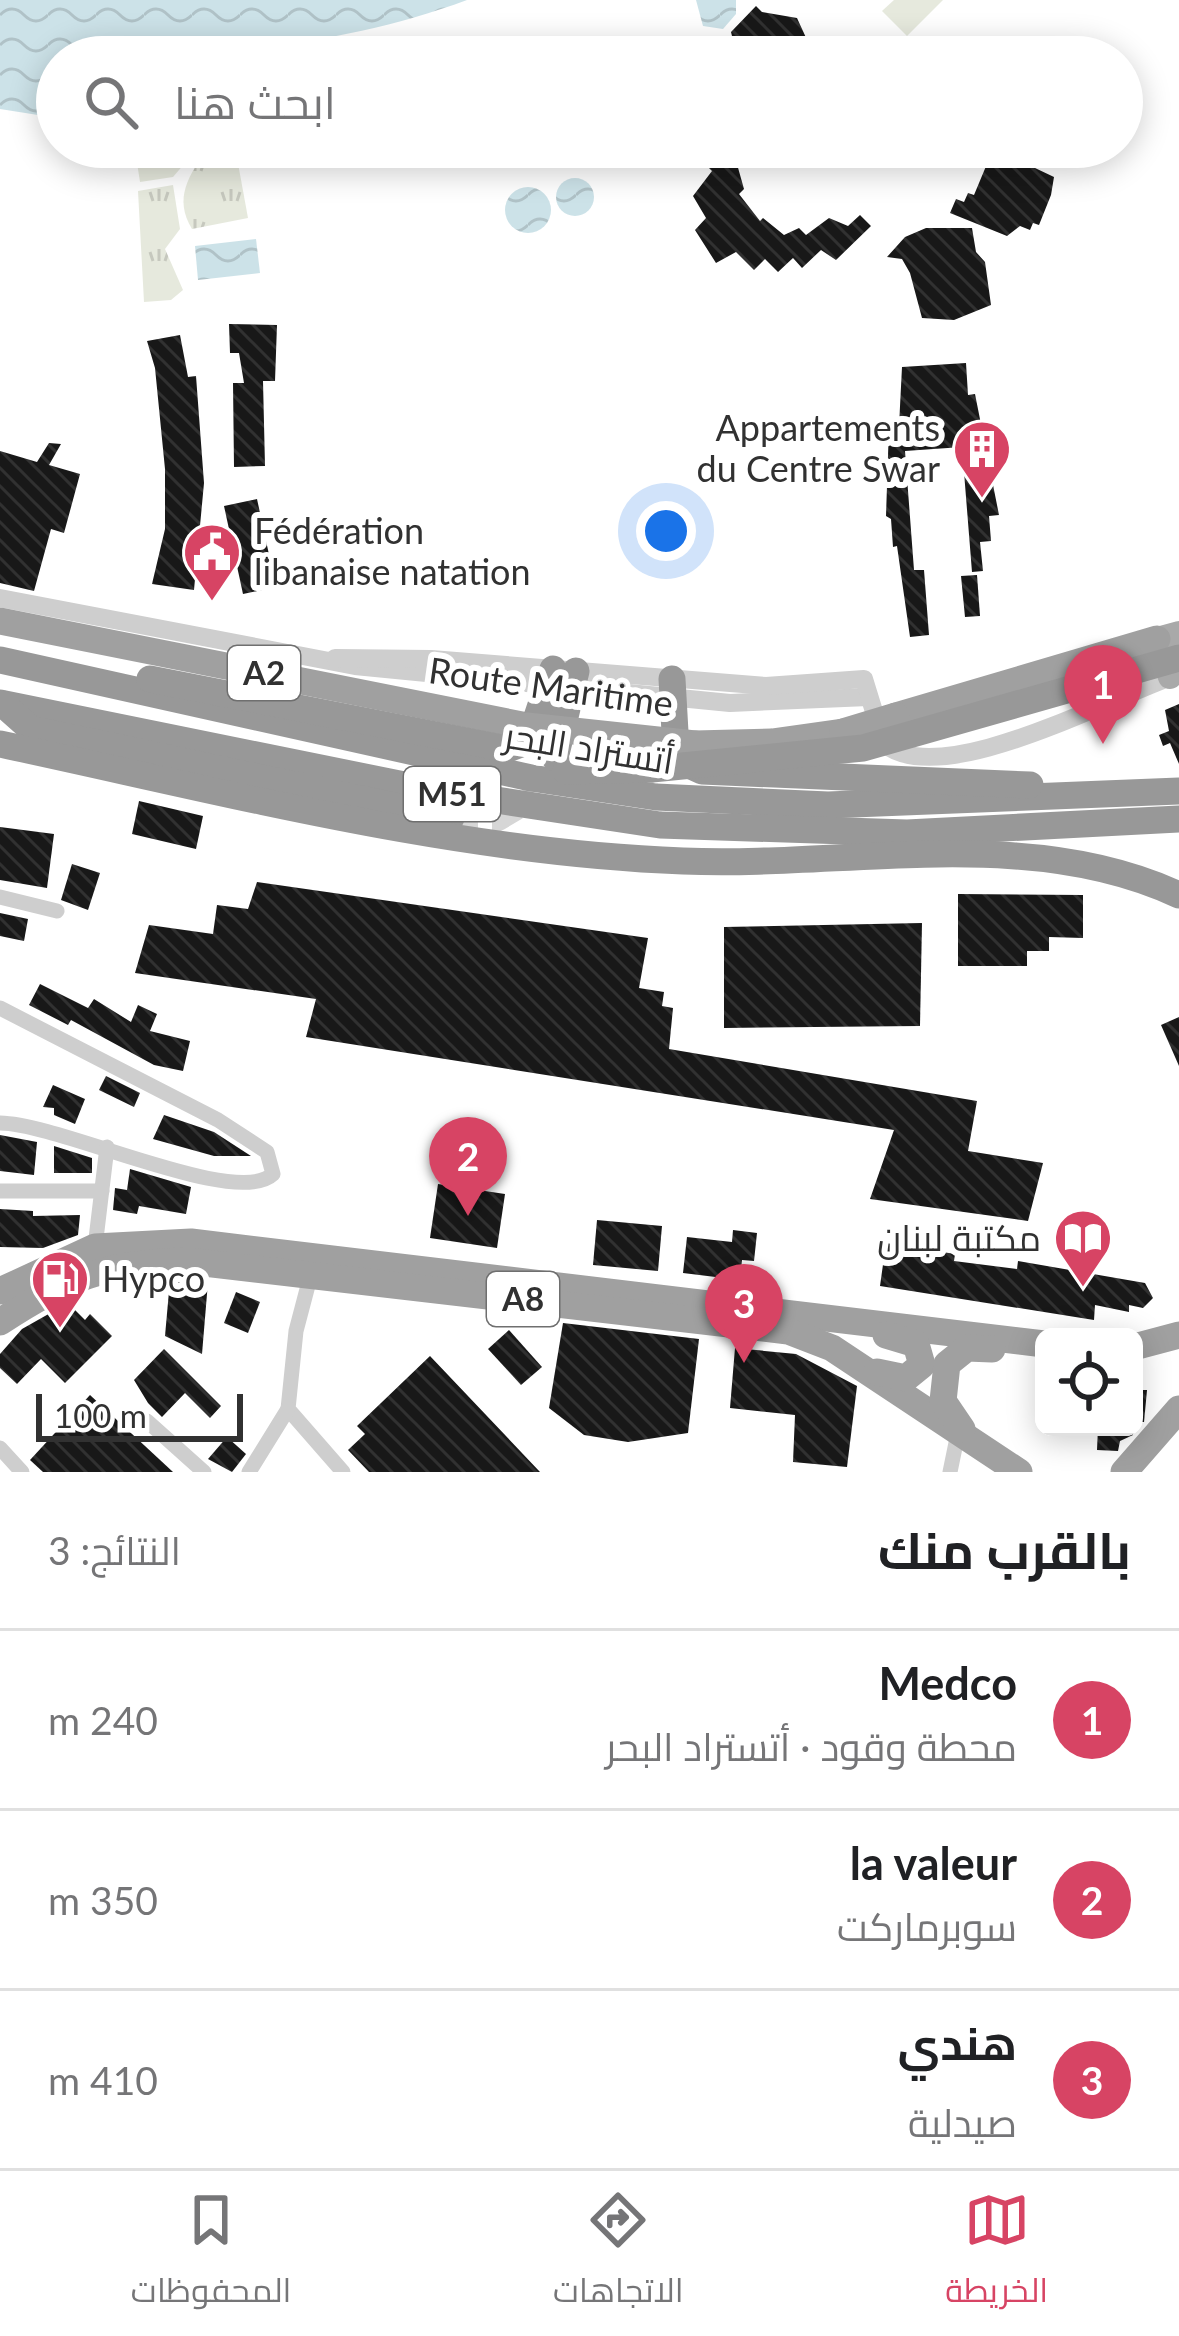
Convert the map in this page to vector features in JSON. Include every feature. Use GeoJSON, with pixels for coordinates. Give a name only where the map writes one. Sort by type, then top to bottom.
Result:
{"type":"FeatureCollection","features":[{"type":"Feature","properties":{"kind":"highway","name":"Route Maritime"},"geometry":{"type":"LineString","coordinates":[[0,621],[468,716],[662,743],[772,742],[843,731],[1168,636]]}},
{"type":"Feature","properties":{"kind":"highway","name":"أتستراد البحر"},"geometry":{"type":"LineString","coordinates":[[0,660],[531,778],[656,797],[773,805],[1179,791]]}},
{"type":"Feature","properties":{"kind":"highway"},"geometry":{"type":"LineString","coordinates":[[531,778],[862,748],[1176,670]]}},
{"type":"Feature","properties":{"kind":"highway"},"geometry":{"type":"LineString","coordinates":[[106,686],[151,679],[508,749],[529,741],[563,678]]}},
{"type":"Feature","properties":{"kind":"highway"},"geometry":{"type":"LineString","coordinates":[[555,758],[563,678]]}},
{"type":"Feature","properties":{"kind":"highway"},"geometry":{"type":"LineString","coordinates":[[673,688],[676,750],[680,760],[702,771],[1081,786],[1111,795]]}},
{"type":"Feature","properties":{"kind":"highway"},"geometry":{"type":"LineString","coordinates":[[2,703],[31,729],[451,818]]}},
{"type":"Feature","properties":{"kind":"highway","name":"أتستراد البحر"},"geometry":{"type":"LineString","coordinates":[[2,703],[579,815],[742,831],[908,832],[1179,819]]}},
{"type":"Feature","properties":{"kind":"highway"},"geometry":{"type":"LineString","coordinates":[[0,744],[364,823],[513,846],[684,861],[970,857],[1145,870],[1179,882]]}},
{"type":"Feature","properties":{"kind":"highway"},"geometry":{"type":"LineString","coordinates":[[908,832],[1079,863],[1179,895]]}},
{"type":"Feature","properties":{"kind":"highway","name":"A8"},"geometry":{"type":"LineString","coordinates":[[0,1291],[94,1247],[143,1242],[249,1245],[1035,1343]]}},
{"type":"Feature","properties":{"kind":"highway","name":"A8"},"geometry":{"type":"LineString","coordinates":[[0,1322],[56,1285],[109,1266],[187,1262],[788,1331],[832,1348],[1019,1472]]}},
{"type":"Feature","properties":{"kind":"highway"},"geometry":{"type":"LineString","coordinates":[[777,1310],[908,1340],[922,1354],[920,1369],[906,1378],[861,1368]]}},
{"type":"Feature","properties":{"kind":"highway"},"geometry":{"type":"LineString","coordinates":[[1143,1345],[1179,1335]]}},
{"type":"Feature","properties":{"kind":"highway"},"geometry":{"type":"LineString","coordinates":[[967,1439],[943,1401],[947,1364],[974,1347],[1035,1353]]}},
{"type":"Feature","properties":{"kind":"highway"},"geometry":{"type":"LineString","coordinates":[[1124,1472],[1179,1408]]}},
{"type":"Feature","properties":{"kind":"main road"},"geometry":{"type":"LineString","coordinates":[[1168,636],[1176,670]]}},
{"type":"Feature","properties":{"kind":"street"},"geometry":{"type":"LineString","coordinates":[[0,598],[335,658],[673,688],[761,704],[866,688],[888,747],[913,758],[982,752],[1176,670]]}},
{"type":"Feature","properties":{"kind":"street"},"geometry":{"type":"LineString","coordinates":[[0,897],[57,911]]}},
{"type":"Feature","properties":{"kind":"street"},"geometry":{"type":"LineString","coordinates":[[0,1008],[218,1120],[267,1152],[273,1174],[262,1183],[241,1186],[210,1182],[51,1128],[0,1123]]}},
{"type":"Feature","properties":{"kind":"street"},"geometry":{"type":"LineString","coordinates":[[94,1247],[107,1147]]}},
{"type":"Feature","properties":{"kind":"street"},"geometry":{"type":"LineString","coordinates":[[0,1191],[102,1191]]}},
{"type":"Feature","properties":{"kind":"street"},"geometry":{"type":"LineString","coordinates":[[249,1472],[288,1409],[296,1330],[311,1274]]}},
{"type":"Feature","properties":{"kind":"street"},"geometry":{"type":"LineString","coordinates":[[288,1409],[344,1472]]}},
{"type":"Feature","properties":{"kind":"street"},"geometry":{"type":"LineString","coordinates":[[147,1421],[204,1472]]}},
{"type":"Feature","properties":{"kind":"street"},"geometry":{"type":"LineString","coordinates":[[950,1472],[967,1439]]}},
{"type":"Feature","properties":{"kind":"street"},"geometry":{"type":"LineString","coordinates":[[0,1448],[22,1472]]}},
{"type":"Feature","properties":{"kind":"green space"},"geometry":{"type":"Polygon","coordinates":[[[894,0],[943,0],[907,36],[882,11],[894,0]]]}},
{"type":"Feature","properties":{"kind":"green space"},"geometry":{"type":"Polygon","coordinates":[[[138,168],[181,168],[173,177],[140,182],[138,168]]]}},
{"type":"Feature","properties":{"kind":"green space"},"geometry":{"type":"Polygon","coordinates":[[[196,168],[239,168],[248,218],[192,229],[184,207],[196,168]]]}},
{"type":"Feature","properties":{"kind":"green space"},"geometry":{"type":"Polygon","coordinates":[[[173,185],[180,229],[165,249],[183,290],[171,300],[144,302],[138,191],[173,185]]]}},
{"type":"Feature","properties":{"kind":"water"},"geometry":{"type":"Polygon","coordinates":[[[0,0],[467,0],[336,36],[36,36],[36,115],[0,109],[0,0]]]}},
{"type":"Feature","properties":{"kind":"water"},"geometry":{"type":"Polygon","coordinates":[[[696,0],[736,0],[736,14],[723,29],[703,26],[696,0]]]}},
{"type":"Feature","properties":{"kind":"water"},"geometry":{"type":"Polygon","coordinates":[[[575,178],[588,184],[594,197],[588,210],[575,216],[562,210],[556,197],[562,184],[575,178]]]}},
{"type":"Feature","properties":{"kind":"water"},"geometry":{"type":"Polygon","coordinates":[[[528,187],[544,194],[551,210],[544,226],[528,233],[512,226],[505,210],[512,194],[528,187]]]}},
{"type":"Feature","properties":{"kind":"water"},"geometry":{"type":"Polygon","coordinates":[[[256,239],[260,273],[198,280],[195,246],[256,239]]]}},
{"type":"Feature","properties":{"kind":"building"},"geometry":{"type":"Polygon","coordinates":[[[756,6],[762,12],[797,18],[805,36],[732,36],[756,6]]]}},
{"type":"Feature","properties":{"kind":"building"},"geometry":{"type":"Polygon","coordinates":[[[709,168],[738,168],[744,189],[739,194],[760,221],[763,218],[784,235],[799,228],[806,235],[829,218],[848,226],[860,215],[871,226],[836,260],[821,250],[802,268],[793,258],[778,272],[765,259],[754,270],[736,252],[716,263],[695,230],[706,218],[693,196],[712,171],[709,168]]]}},
{"type":"Feature","properties":{"kind":"building"},"geometry":{"type":"Polygon","coordinates":[[[985,168],[1035,168],[1054,177],[1039,225],[1033,223],[1030,230],[1020,226],[1007,236],[950,213],[956,199],[964,202],[968,193],[974,195],[985,168]]]}},
{"type":"Feature","properties":{"kind":"building"},"geometry":{"type":"Polygon","coordinates":[[[926,228],[972,228],[976,252],[985,262],[991,305],[954,320],[922,318],[902,259],[887,257],[905,237],[926,228]]]}},
{"type":"Feature","properties":{"kind":"building"},"geometry":{"type":"Polygon","coordinates":[[[229,324],[277,325],[275,381],[263,381],[265,466],[234,467],[233,383],[244,383],[239,353],[230,353],[229,324]]]}},
{"type":"Feature","properties":{"kind":"building"},"geometry":{"type":"Polygon","coordinates":[[[180,335],[188,377],[196,376],[204,483],[194,590],[152,584],[165,529],[165,469],[155,368],[147,341],[180,335]]]}},
{"type":"Feature","properties":{"kind":"building","name":"Appartements du Centre Swar"},"geometry":{"type":"Polygon","coordinates":[[[966,363],[968,395],[975,394],[999,515],[989,516],[991,541],[980,542],[983,571],[972,572],[962,447],[905,451],[914,570],[924,570],[929,635],[910,637],[897,546],[893,547],[891,519],[886,516],[889,426],[899,426],[902,367],[966,363]]]}},
{"type":"Feature","properties":{"kind":"building"},"geometry":{"type":"Polygon","coordinates":[[[49,443],[61,444],[49,465],[80,474],[64,533],[51,529],[34,591],[0,583],[0,451],[37,462],[49,443]]]}},
{"type":"Feature","properties":{"kind":"building"},"geometry":{"type":"Polygon","coordinates":[[[257,499],[276,587],[243,594],[224,506],[257,499]]]}},
{"type":"Feature","properties":{"kind":"building"},"geometry":{"type":"Polygon","coordinates":[[[977,575],[980,616],[965,617],[961,576],[977,575]]]}},
{"type":"Feature","properties":{"kind":"building"},"geometry":{"type":"Polygon","coordinates":[[[1179,704],[1179,764],[1170,743],[1163,746],[1159,735],[1169,731],[1165,710],[1179,704]]]}},
{"type":"Feature","properties":{"kind":"building"},"geometry":{"type":"Polygon","coordinates":[[[139,801],[203,816],[196,849],[132,834],[139,801]]]}},
{"type":"Feature","properties":{"kind":"building"},"geometry":{"type":"Polygon","coordinates":[[[0,827],[54,834],[47,888],[0,880],[0,827]]]}},
{"type":"Feature","properties":{"kind":"building"},"geometry":{"type":"Polygon","coordinates":[[[72,864],[100,873],[88,910],[61,900],[72,864]]]}},
{"type":"Feature","properties":{"kind":"building"},"geometry":{"type":"Polygon","coordinates":[[[257,882],[648,938],[639,988],[664,992],[662,1006],[673,1008],[669,1049],[977,1101],[968,1151],[1043,1163],[1028,1221],[870,1199],[894,1130],[306,1037],[316,999],[135,973],[149,925],[213,934],[217,905],[248,909],[257,882]]]}},
{"type":"Feature","properties":{"kind":"building"},"geometry":{"type":"Polygon","coordinates":[[[958,894],[1083,895],[1083,938],[1049,937],[1049,951],[1027,951],[1027,966],[958,966],[958,894]]]}},
{"type":"Feature","properties":{"kind":"building"},"geometry":{"type":"Polygon","coordinates":[[[0,913],[28,919],[24,941],[0,936],[0,913]]]}},
{"type":"Feature","properties":{"kind":"building"},"geometry":{"type":"Polygon","coordinates":[[[922,923],[920,1026],[724,1028],[724,927],[922,923]]]}},
{"type":"Feature","properties":{"kind":"building"},"geometry":{"type":"Polygon","coordinates":[[[40,984],[88,1008],[94,999],[131,1022],[138,1005],[157,1014],[150,1031],[190,1041],[183,1071],[154,1065],[71,1020],[68,1025],[29,1005],[40,984]]]}},
{"type":"Feature","properties":{"kind":"building"},"geometry":{"type":"Polygon","coordinates":[[[1179,1017],[1179,1066],[1161,1025],[1179,1017]]]}},
{"type":"Feature","properties":{"kind":"building"},"geometry":{"type":"Polygon","coordinates":[[[106,1076],[140,1093],[134,1107],[99,1090],[106,1076]]]}},
{"type":"Feature","properties":{"kind":"building"},"geometry":{"type":"Polygon","coordinates":[[[53,1085],[85,1099],[75,1124],[54,1115],[54,1108],[43,1107],[53,1085]]]}},
{"type":"Feature","properties":{"kind":"building"},"geometry":{"type":"Polygon","coordinates":[[[164,1115],[214,1132],[251,1156],[214,1156],[153,1139],[164,1115]]]}},
{"type":"Feature","properties":{"kind":"building"},"geometry":{"type":"Polygon","coordinates":[[[0,1135],[37,1142],[34,1175],[0,1171],[0,1135]]]}},
{"type":"Feature","properties":{"kind":"building"},"geometry":{"type":"Polygon","coordinates":[[[54,1146],[92,1158],[92,1173],[54,1173],[54,1146]]]}},
{"type":"Feature","properties":{"kind":"building"},"geometry":{"type":"Polygon","coordinates":[[[130,1169],[191,1187],[186,1214],[139,1206],[137,1214],[113,1210],[115,1188],[127,1190],[130,1169]]]}},
{"type":"Feature","properties":{"kind":"building"},"geometry":{"type":"Polygon","coordinates":[[[438,1184],[505,1194],[497,1248],[430,1238],[438,1184]]]}},
{"type":"Feature","properties":{"kind":"building"},"geometry":{"type":"Polygon","coordinates":[[[0,1209],[33,1211],[33,1216],[80,1215],[78,1235],[43,1248],[0,1247],[0,1209]]]}},
{"type":"Feature","properties":{"kind":"building"},"geometry":{"type":"Polygon","coordinates":[[[597,1220],[662,1226],[658,1271],[593,1265],[597,1220]]]}},
{"type":"Feature","properties":{"kind":"building"},"geometry":{"type":"Polygon","coordinates":[[[733,1230],[757,1233],[754,1261],[742,1260],[740,1280],[683,1273],[687,1237],[732,1242],[733,1230]]]}},
{"type":"Feature","properties":{"kind":"building"},"geometry":{"type":"Polygon","coordinates":[[[886,1243],[955,1254],[954,1261],[1017,1269],[1018,1261],[1145,1283],[1153,1298],[1143,1308],[1129,1305],[1129,1312],[1095,1305],[1094,1320],[880,1286],[886,1243]]]}},
{"type":"Feature","properties":{"kind":"building"},"geometry":{"type":"Polygon","coordinates":[[[170,1280],[208,1282],[202,1354],[165,1336],[170,1280]]]}},
{"type":"Feature","properties":{"kind":"building"},"geometry":{"type":"Polygon","coordinates":[[[236,1292],[260,1302],[248,1333],[224,1323],[236,1292]]]}},
{"type":"Feature","properties":{"kind":"building"},"geometry":{"type":"Polygon","coordinates":[[[68,1303],[85,1320],[90,1314],[112,1336],[65,1383],[41,1359],[17,1384],[0,1368],[0,1354],[22,1329],[68,1303]]]}},
{"type":"Feature","properties":{"kind":"building"},"geometry":{"type":"Polygon","coordinates":[[[563,1323],[699,1339],[688,1433],[628,1442],[584,1435],[549,1408],[563,1323]]]}},
{"type":"Feature","properties":{"kind":"building"},"geometry":{"type":"Polygon","coordinates":[[[509,1330],[542,1367],[521,1385],[488,1349],[509,1330]]]}},
{"type":"Feature","properties":{"kind":"building"},"geometry":{"type":"Polygon","coordinates":[[[735,1348],[796,1354],[857,1386],[847,1467],[793,1462],[795,1415],[730,1408],[735,1348]]]}},
{"type":"Feature","properties":{"kind":"building"},"geometry":{"type":"Polygon","coordinates":[[[164,1349],[221,1406],[210,1418],[185,1393],[162,1417],[148,1403],[134,1380],[164,1349]]]}},
{"type":"Feature","properties":{"kind":"building"},"geometry":{"type":"Polygon","coordinates":[[[430,1356],[540,1472],[369,1472],[348,1450],[365,1434],[357,1426],[430,1356]]]}},
{"type":"Feature","properties":{"kind":"building"},"geometry":{"type":"Polygon","coordinates":[[[90,1395],[173,1472],[43,1472],[30,1460],[90,1395]]]}},
{"type":"Feature","properties":{"kind":"building"},"geometry":{"type":"Polygon","coordinates":[[[1098,1436],[1131,1436],[1120,1441],[1118,1451],[1097,1450],[1098,1436]]]}},
{"type":"Feature","properties":{"kind":"building"},"geometry":{"type":"Polygon","coordinates":[[[227,1437],[246,1454],[232,1472],[208,1459],[227,1437]]]}},
{"type":"Feature","properties":{"kind":"tunnel"},"geometry":{"type":"LineString","coordinates":[[451,818],[497,818],[535,795]]}},
{"type":"Feature","properties":{"kind":"place","name":"Appartements du Centre Swar"},"geometry":{"type":"Point","coordinates":[982,500]}},
{"type":"Feature","properties":{"kind":"place","name":"Fédération libanaise natation"},"geometry":{"type":"Point","coordinates":[212,603]}},
{"type":"Feature","properties":{"kind":"place","name":"Medco"},"geometry":{"type":"Point","coordinates":[1103,744]}},
{"type":"Feature","properties":{"kind":"place","name":"la valeur"},"geometry":{"type":"Point","coordinates":[468,1216]}},
{"type":"Feature","properties":{"kind":"place","name":"مكتبة لبنان"},"geometry":{"type":"Point","coordinates":[1083,1289]}},
{"type":"Feature","properties":{"kind":"place","name":"Hypco"},"geometry":{"type":"Point","coordinates":[60,1330]}},
{"type":"Feature","properties":{"kind":"place","name":"هندي"},"geometry":{"type":"Point","coordinates":[744,1363]}}]}
